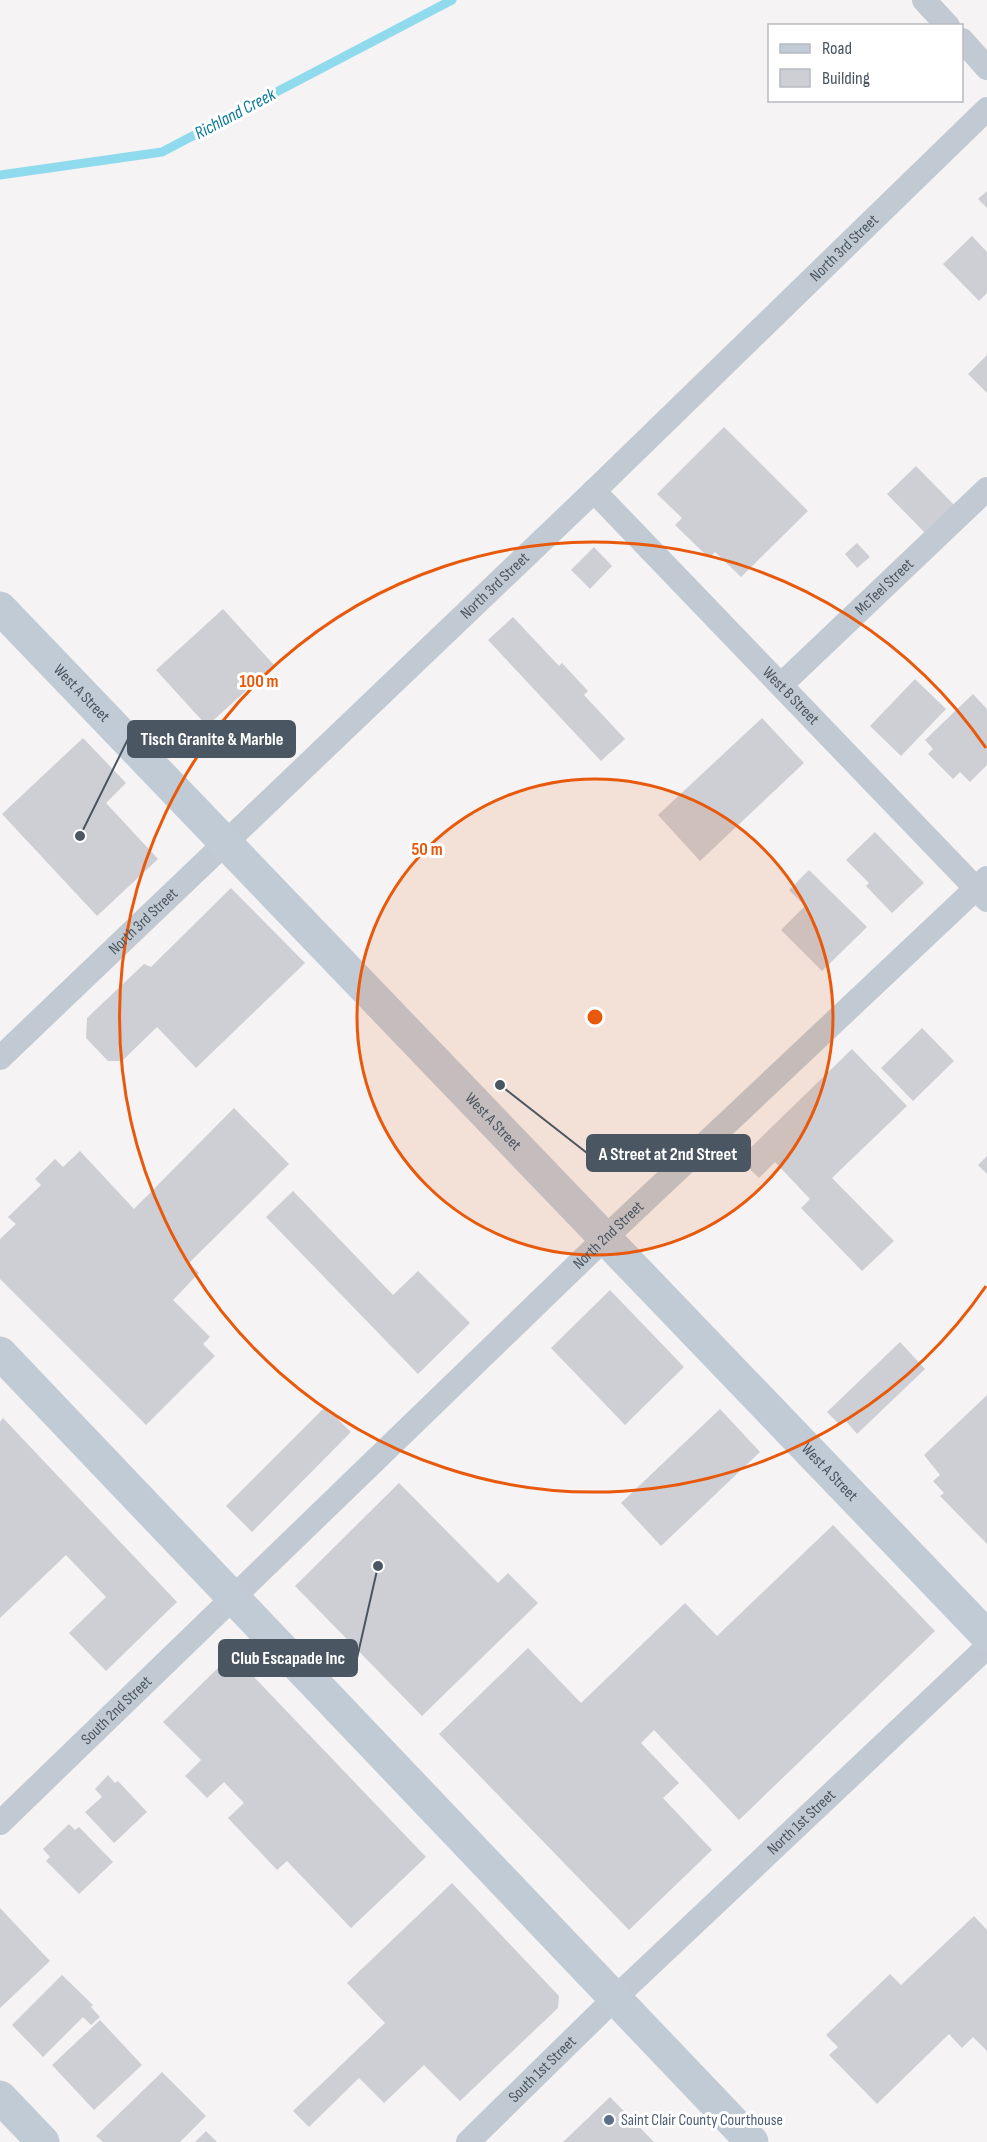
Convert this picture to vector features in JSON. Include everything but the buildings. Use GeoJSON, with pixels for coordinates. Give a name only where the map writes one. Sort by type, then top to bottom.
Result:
{"type":"FeatureCollection","features":[{"type":"Feature","properties":{"kind":"main road","name":"West A Street"},"geometry":{"type":"LineString","coordinates":[[0,608],[987,1636]]}},
{"type":"Feature","properties":{"kind":"main road"},"geometry":{"type":"LineString","coordinates":[[0,1353],[752,2142]]}},
{"type":"Feature","properties":{"kind":"main road"},"geometry":{"type":"LineString","coordinates":[[0,2097],[43,2142]]}},
{"type":"Feature","properties":{"kind":"street"},"geometry":{"type":"LineString","coordinates":[[924,0],[946,24]]}},
{"type":"Feature","properties":{"kind":"street"},"geometry":{"type":"LineString","coordinates":[[963,41],[987,68]]}},
{"type":"Feature","properties":{"kind":"street","name":"North 3rd Street"},"geometry":{"type":"LineString","coordinates":[[0,1058],[594,491],[987,110]]}},
{"type":"Feature","properties":{"kind":"street","name":"McTeel Street"},"geometry":{"type":"LineString","coordinates":[[782,684],[987,489]]}},
{"type":"Feature","properties":{"kind":"street","name":"West B Street"},"geometry":{"type":"LineString","coordinates":[[594,491],[983,889]]}},
{"type":"Feature","properties":{"kind":"street","name":"North 2nd Street"},"geometry":{"type":"LineString","coordinates":[[235,1598],[604,1238],[983,889]]}},
{"type":"Feature","properties":{"kind":"street","name":"South 2nd Street"},"geometry":{"type":"LineString","coordinates":[[0,1823],[235,1598]]}},
{"type":"Feature","properties":{"kind":"street","name":"North 1st Street"},"geometry":{"type":"LineString","coordinates":[[615,1998],[987,1647]]}},
{"type":"Feature","properties":{"kind":"street","name":"South 1st Street"},"geometry":{"type":"LineString","coordinates":[[468,2142],[615,1998]]}},
{"type":"Feature","properties":{"kind":"waterway","name":"Richland Creek"},"geometry":{"type":"LineString","coordinates":[[0,175],[162,152],[452,0]]}},
{"type":"Feature","properties":{"kind":"place","name":"Tisch Granite & Marble"},"geometry":{"type":"Point","coordinates":[80,836]}},
{"type":"Feature","properties":{"kind":"place","name":"A Street at 2nd Street"},"geometry":{"type":"Point","coordinates":[500,1085]}},
{"type":"Feature","properties":{"kind":"place","name":"Club Escapade Inc"},"geometry":{"type":"Point","coordinates":[378,1566]}},
{"type":"Feature","properties":{"kind":"place","name":"Saint Clair County Courthouse"},"geometry":{"type":"Point","coordinates":[609,2120]}}]}
